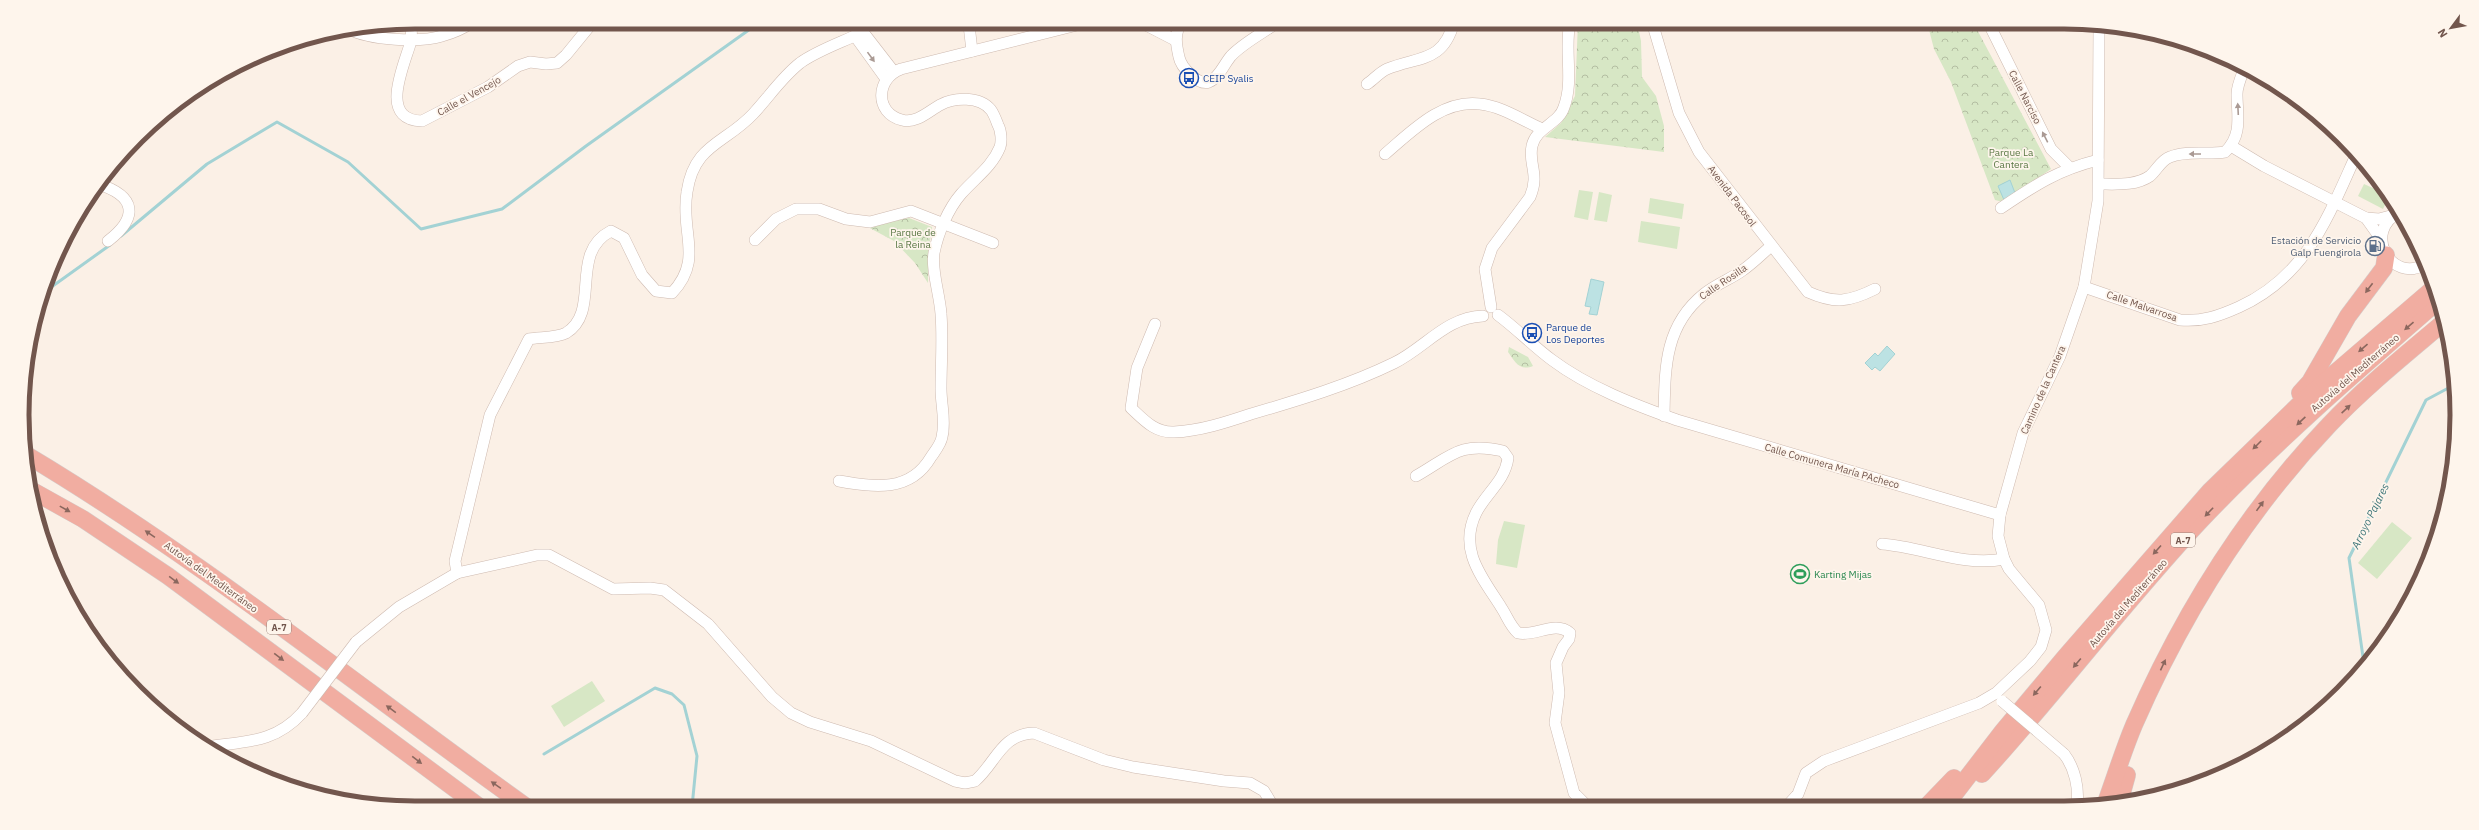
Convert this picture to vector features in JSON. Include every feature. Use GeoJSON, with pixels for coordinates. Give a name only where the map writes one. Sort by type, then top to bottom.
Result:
{"type":"FeatureCollection","features":[{"type":"Feature","properties":{"kind":"highway"},"geometry":{"type":"LineString","coordinates":[[2272,430],[2283,411],[2310,382],[2348,316],[2384,268],[2384,247]]}},
{"type":"Feature","properties":{"kind":"highway"},"geometry":{"type":"LineString","coordinates":[[1949,801],[2003,731],[2156,551],[2210,491],[2272,430],[2430,291]]}},
{"type":"Feature","properties":{"kind":"highway","name":"Autovía del Mediterráneo"},"geometry":{"type":"LineString","coordinates":[[1956,801],[2008,746],[2132,597],[2209,511],[2323,401],[2434,304]]}},
{"type":"Feature","properties":{"kind":"highway","name":"Autovía del Mediterráneo"},"geometry":{"type":"LineString","coordinates":[[2107,799],[2134,725],[2170,649],[2198,597],[2225,555],[2270,492],[2329,424],[2382,375],[2440,326]]}},
{"type":"Feature","properties":{"kind":"highway","name":"Autovía del Mediterráneo"},"geometry":{"type":"LineString","coordinates":[[31,458],[75,484],[163,543],[518,801]]}},
{"type":"Feature","properties":{"kind":"highway","name":"A-7"},"geometry":{"type":"LineString","coordinates":[[37,493],[83,519],[168,576],[472,801]]}},
{"type":"Feature","properties":{"kind":"highway"},"geometry":{"type":"LineString","coordinates":[[2121,797],[2147,700]]}},
{"type":"Feature","properties":{"kind":"highway"},"geometry":{"type":"LineString","coordinates":[[1932,801],[1982,748],[2003,731]]}},
{"type":"Feature","properties":{"kind":"street"},"geometry":{"type":"LineString","coordinates":[[411,29],[411,40]]}},
{"type":"Feature","properties":{"kind":"street"},"geometry":{"type":"LineString","coordinates":[[357,33],[411,40],[442,36],[458,29]]}},
{"type":"Feature","properties":{"kind":"street","name":"Calle el Vencejo"},"geometry":{"type":"LineString","coordinates":[[411,40],[398,75],[398,97],[404,115],[412,121],[422,121],[488,87],[518,66],[530,62],[546,64],[557,63],[566,56],[587,29]]}},
{"type":"Feature","properties":{"kind":"street"},"geometry":{"type":"LineString","coordinates":[[969,29],[972,51]]}},
{"type":"Feature","properties":{"kind":"street"},"geometry":{"type":"LineString","coordinates":[[839,481],[888,487],[908,480],[926,466],[942,439],[944,423],[941,397],[941,314],[934,254],[944,224],[960,194],[994,159],[1001,145],[999,128],[990,109],[980,102],[962,98],[942,104],[911,121],[901,120],[888,113],[882,104],[881,89],[890,75],[972,51],[1061,29]]}},
{"type":"Feature","properties":{"kind":"street"},"geometry":{"type":"LineString","coordinates":[[1154,29],[1175,40]]}},
{"type":"Feature","properties":{"kind":"street"},"geometry":{"type":"LineString","coordinates":[[1177,29],[1175,40],[1179,60],[1191,75],[1202,82],[1209,82],[1215,79],[1232,55],[1268,29]]}},
{"type":"Feature","properties":{"kind":"street"},"geometry":{"type":"LineString","coordinates":[[1367,84],[1386,69],[1420,61],[1438,50],[1450,38],[1452,29]]}},
{"type":"Feature","properties":{"kind":"street"},"geometry":{"type":"LineString","coordinates":[[1155,324],[1137,368],[1131,408],[1154,428],[1174,432],[1223,423],[1343,384],[1395,363],[1438,331],[1464,318],[1483,316],[1491,321],[1494,311],[1485,269],[1492,248],[1530,197],[1533,188],[1534,168],[1531,148],[1534,139],[1542,129],[1564,109],[1567,99],[1567,40],[1569,29]]}},
{"type":"Feature","properties":{"kind":"street","name":"Avenida Pacosol"},"geometry":{"type":"LineString","coordinates":[[1654,29],[1679,113],[1699,152],[1808,292],[1828,300],[1858,297],[1876,288]]}},
{"type":"Feature","properties":{"kind":"street","name":"Calle Narciso"},"geometry":{"type":"LineString","coordinates":[[1991,29],[2051,149],[2069,167]]}},
{"type":"Feature","properties":{"kind":"street","name":"Camino de la Cantera"},"geometry":{"type":"LineString","coordinates":[[1792,801],[1798,794],[1806,773],[1824,761],[1999,697],[2041,647],[2046,630],[2039,605],[2010,569],[2004,559],[1998,536],[2000,515],[2024,432],[2060,356],[2084,286],[2091,253],[2099,184],[2099,31]]}},
{"type":"Feature","properties":{"kind":"street"},"geometry":{"type":"LineString","coordinates":[[457,573],[455,561],[490,415],[529,339],[566,333],[580,317],[591,252],[598,238],[611,231],[624,238],[642,275],[656,291],[672,293],[684,281],[691,261],[685,223],[687,193],[691,176],[698,159],[712,145],[752,114],[779,82],[802,62],[859,34],[890,75]]}},
{"type":"Feature","properties":{"kind":"street"},"geometry":{"type":"LineString","coordinates":[[2099,184],[2137,182],[2150,176],[2168,157],[2177,154],[2213,154],[2225,152],[2231,146],[2237,135],[2239,121],[2237,93],[2243,73]]}},
{"type":"Feature","properties":{"kind":"street"},"geometry":{"type":"LineString","coordinates":[[1385,154],[1434,115],[1458,106],[1479,104],[1510,113],[1542,129]]}},
{"type":"Feature","properties":{"kind":"street"},"geometry":{"type":"LineString","coordinates":[[2231,146],[2264,166],[2366,218],[2379,219],[2394,215]]}},
{"type":"Feature","properties":{"kind":"street"},"geometry":{"type":"LineString","coordinates":[[2001,208],[2042,180],[2069,167],[2098,160]]}},
{"type":"Feature","properties":{"kind":"street","name":"Calle Malvarrosa"},"geometry":{"type":"LineString","coordinates":[[2084,286],[2180,320],[2197,321],[2209,319],[2251,302],[2278,283],[2298,265],[2313,244],[2335,202],[2354,160]]}},
{"type":"Feature","properties":{"kind":"street"},"geometry":{"type":"LineString","coordinates":[[104,187],[120,195],[128,204],[130,213],[127,223],[108,241]]}},
{"type":"Feature","properties":{"kind":"street"},"geometry":{"type":"LineString","coordinates":[[755,240],[776,219],[796,209],[819,209],[846,219],[870,222],[911,211],[993,243]]}},
{"type":"Feature","properties":{"kind":"street"},"geometry":{"type":"LineString","coordinates":[[2384,247],[2385,226],[2395,216]]}},
{"type":"Feature","properties":{"kind":"street"},"geometry":{"type":"LineString","coordinates":[[2366,218],[2393,263],[2402,267],[2416,268],[2421,266]]}},
{"type":"Feature","properties":{"kind":"street","name":"Calle Rosilla"},"geometry":{"type":"LineString","coordinates":[[1664,416],[1664,369],[1668,351],[1682,319],[1691,305],[1704,294],[1743,270],[1771,246]]}},
{"type":"Feature","properties":{"kind":"street","name":"Calle Comunera María PAcheco"},"geometry":{"type":"LineString","coordinates":[[1494,311],[1552,360],[1571,372],[1664,416],[2000,515]]}},
{"type":"Feature","properties":{"kind":"street"},"geometry":{"type":"LineString","coordinates":[[1416,476],[1459,450],[1472,446],[1503,451],[1508,458],[1507,468],[1476,513],[1469,536],[1470,554],[1476,570],[1518,633],[1532,633],[1558,627],[1564,628],[1570,633],[1556,664],[1559,693],[1555,723],[1574,793],[1582,801]]}},
{"type":"Feature","properties":{"kind":"street"},"geometry":{"type":"LineString","coordinates":[[1882,544],[1906,546],[1971,562],[1986,562],[2004,559]]}},
{"type":"Feature","properties":{"kind":"street"},"geometry":{"type":"LineString","coordinates":[[217,746],[259,740],[278,734],[291,725],[302,713],[356,642],[399,607],[457,573],[537,555],[549,555],[613,589],[650,588],[664,590],[708,624],[772,697],[792,713],[810,722],[871,741],[955,781],[966,783],[975,781],[1002,746],[1023,733],[1034,733],[1104,760],[1133,767],[1224,782],[1250,783],[1264,791],[1270,801]]}},
{"type":"Feature","properties":{"kind":"street"},"geometry":{"type":"LineString","coordinates":[[1999,697],[2070,761],[2078,792],[2077,800]]}},
{"type":"Feature","properties":{"kind":"green space"},"geometry":{"type":"Polygon","coordinates":[[[1578,29],[1638,29],[1641,41],[1642,77],[1656,96],[1664,126],[1664,152],[1545,137],[1561,123],[1575,96],[1578,29]]]}},
{"type":"Feature","properties":{"kind":"green space","name":"Parque La Cantera"},"geometry":{"type":"Polygon","coordinates":[[[1929,29],[1977,29],[2051,169],[2003,202],[1995,200],[1951,82],[1934,49],[1929,29]]]}},
{"type":"Feature","properties":{"kind":"green space"},"geometry":{"type":"Polygon","coordinates":[[[2364,184],[2377,190],[2386,203],[2383,209],[2358,196],[2364,184]]]}},
{"type":"Feature","properties":{"kind":"green space"},"geometry":{"type":"Polygon","coordinates":[[[1579,190],[1593,192],[1588,220],[1574,217],[1579,190]]]}},
{"type":"Feature","properties":{"kind":"green space"},"geometry":{"type":"Polygon","coordinates":[[[1599,192],[1612,195],[1607,222],[1594,220],[1599,192]]]}},
{"type":"Feature","properties":{"kind":"green space"},"geometry":{"type":"Polygon","coordinates":[[[1650,198],[1684,204],[1682,219],[1648,213],[1650,198]]]}},
{"type":"Feature","properties":{"kind":"green space","name":"Parque de la Reina"},"geometry":{"type":"Polygon","coordinates":[[[909,218],[932,227],[928,256],[928,283],[915,263],[894,241],[866,226],[909,218]]]}},
{"type":"Feature","properties":{"kind":"green space"},"geometry":{"type":"Polygon","coordinates":[[[1641,221],[1680,227],[1677,249],[1638,242],[1641,221]]]}},
{"type":"Feature","properties":{"kind":"green space"},"geometry":{"type":"Polygon","coordinates":[[[1509,347],[1528,357],[1533,366],[1524,367],[1515,362],[1508,352],[1509,347]]]}},
{"type":"Feature","properties":{"kind":"green space"},"geometry":{"type":"Polygon","coordinates":[[[1504,521],[1525,525],[1517,568],[1496,564],[1498,540],[1504,521]]]}},
{"type":"Feature","properties":{"kind":"green space"},"geometry":{"type":"Polygon","coordinates":[[[2392,522],[2412,538],[2377,579],[2358,563],[2392,522]]]}},
{"type":"Feature","properties":{"kind":"green space"},"geometry":{"type":"Polygon","coordinates":[[[592,681],[605,701],[564,727],[551,706],[592,681]]]}},
{"type":"Feature","properties":{"kind":"water"},"geometry":{"type":"Polygon","coordinates":[[[2010,180],[2015,193],[2004,200],[1998,186],[2010,180]]]}},
{"type":"Feature","properties":{"kind":"water"},"geometry":{"type":"Polygon","coordinates":[[[1591,279],[1604,282],[1597,315],[1589,314],[1591,307],[1585,306],[1591,279]]]}},
{"type":"Feature","properties":{"kind":"water"},"geometry":{"type":"Polygon","coordinates":[[[1887,346],[1895,354],[1880,371],[1875,367],[1872,370],[1865,363],[1875,353],[1878,356],[1887,346]]]}},
{"type":"Feature","properties":{"kind":"waterway"},"geometry":{"type":"LineString","coordinates":[[121,236],[207,164],[277,122],[348,162],[421,229],[502,209],[586,146],[750,29]]}},
{"type":"Feature","properties":{"kind":"waterway"},"geometry":{"type":"LineString","coordinates":[[50,288],[110,245]]}},
{"type":"Feature","properties":{"kind":"waterway","name":"Arroyo Pajares"},"geometry":{"type":"LineString","coordinates":[[2362,660],[2363,657],[2349,558],[2426,400],[2449,388]]}},
{"type":"Feature","properties":{"kind":"waterway"},"geometry":{"type":"LineString","coordinates":[[544,754],[655,688],[672,694],[684,705],[697,756],[693,801]]}},
{"type":"Feature","properties":{"kind":"place","name":"CEIP Syalis"},"geometry":{"type":"Point","coordinates":[1189,78]}},
{"type":"Feature","properties":{"kind":"place","name":"Estación de Servicio Galp Fuengirola"},"geometry":{"type":"Point","coordinates":[2375,246]}},
{"type":"Feature","properties":{"kind":"place","name":"Parque de Los Deportes"},"geometry":{"type":"Point","coordinates":[1532,333]}},
{"type":"Feature","properties":{"kind":"place","name":"Karting Mijas"},"geometry":{"type":"Point","coordinates":[1800,574]}}]}
